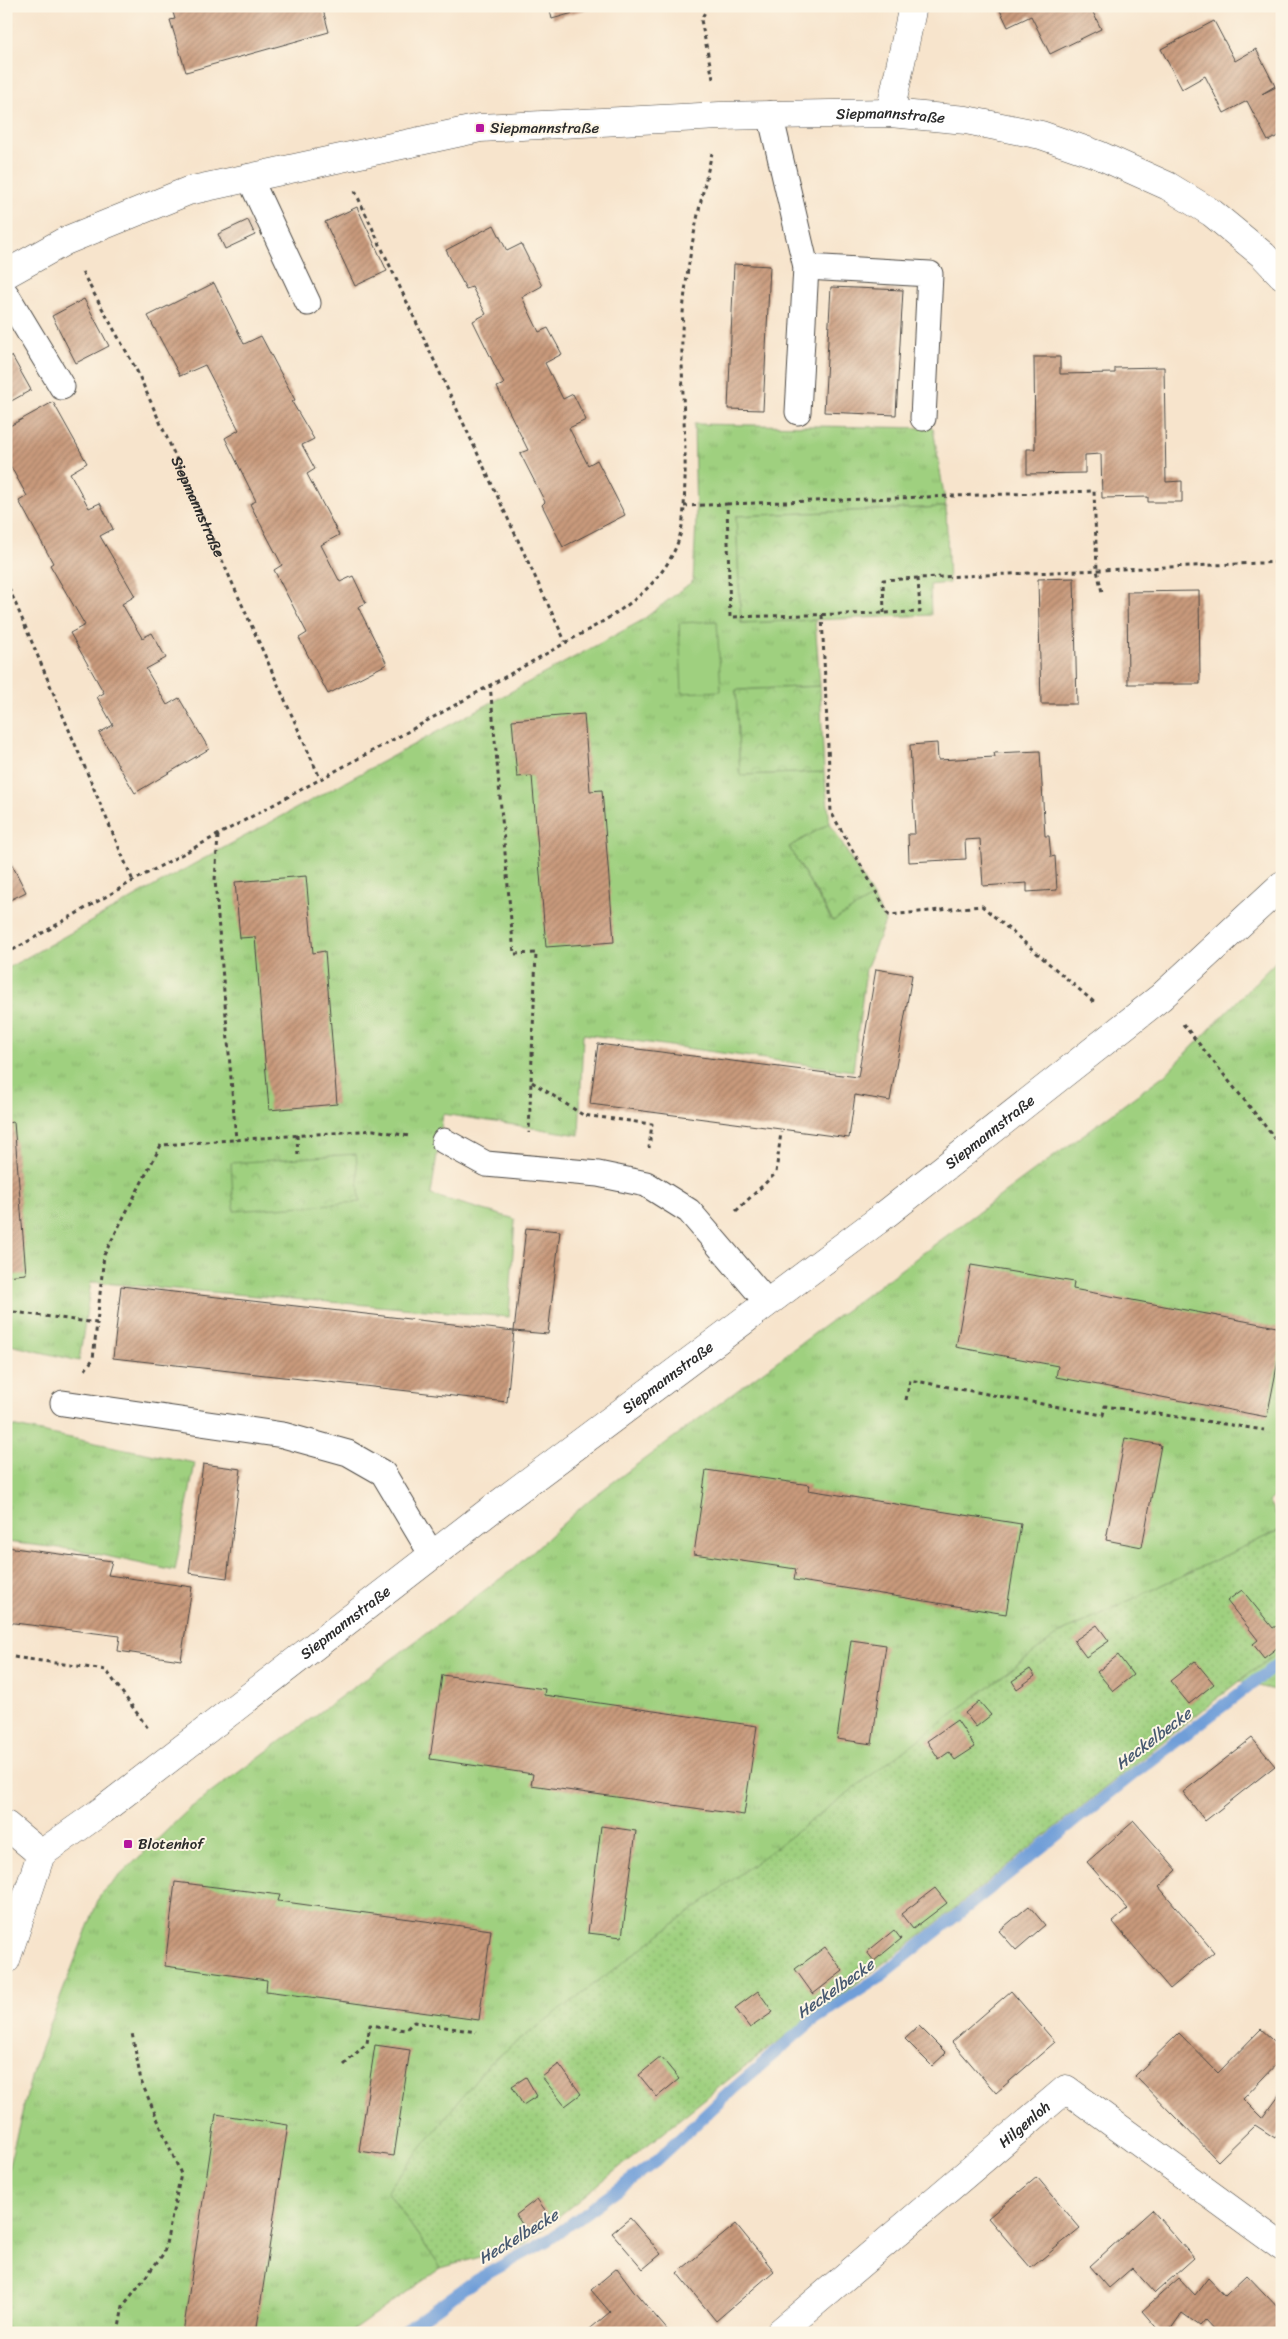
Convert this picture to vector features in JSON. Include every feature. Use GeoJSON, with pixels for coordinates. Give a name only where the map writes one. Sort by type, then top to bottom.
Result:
{"type":"FeatureCollection","features":[{"type":"Feature","properties":{"kind":"street"},"geometry":{"type":"LineString","coordinates":[[890,113],[913,6]]}},
{"type":"Feature","properties":{"kind":"street","name":"Siepmannstraße"},"geometry":{"type":"LineString","coordinates":[[6,274],[65,241],[188,191],[480,128],[770,114],[890,113],[966,120],[1041,135],[1099,154],[1168,186],[1212,212],[1263,254],[1282,275]]}},
{"type":"Feature","properties":{"kind":"street","name":"Siepmannstraße"},"geometry":{"type":"LineString","coordinates":[[41,1854],[103,1810],[432,1555],[877,1221],[1160,996],[1282,885]]}},
{"type":"Feature","properties":{"kind":"street"},"geometry":{"type":"LineString","coordinates":[[6,1825],[41,1854],[6,1960]]}},
{"type":"Feature","properties":{"kind":"street","name":"Hilgenloh"},"geometry":{"type":"LineString","coordinates":[[780,2333],[1066,2089],[1282,2247]]}},
{"type":"Feature","properties":{"kind":"lane"},"geometry":{"type":"LineString","coordinates":[[770,114],[806,267],[798,412]]}},
{"type":"Feature","properties":{"kind":"lane"},"geometry":{"type":"LineString","coordinates":[[249,178],[308,303]]}},
{"type":"Feature","properties":{"kind":"lane"},"geometry":{"type":"LineString","coordinates":[[806,267],[930,274],[923,418]]}},
{"type":"Feature","properties":{"kind":"lane"},"geometry":{"type":"LineString","coordinates":[[6,294],[62,388]]}},
{"type":"Feature","properties":{"kind":"lane"},"geometry":{"type":"LineString","coordinates":[[444,1141],[486,1164],[598,1174],[646,1184],[689,1211],[767,1302]]}},
{"type":"Feature","properties":{"kind":"lane"},"geometry":{"type":"LineString","coordinates":[[63,1403],[283,1435],[348,1453],[383,1473],[432,1555]]}},
{"type":"Feature","properties":{"kind":"path"},"geometry":{"type":"LineString","coordinates":[[6,954],[133,881],[627,607],[648,588],[665,568],[677,545],[684,506],[686,441],[682,386],[682,330],[694,239],[720,116],[701,20],[708,6]]}},
{"type":"Feature","properties":{"kind":"path"},"geometry":{"type":"LineString","coordinates":[[340,157],[565,641]]}},
{"type":"Feature","properties":{"kind":"path","name":"Siepmannstraße"},"geometry":{"type":"LineString","coordinates":[[65,241],[136,369],[320,778]]}},
{"type":"Feature","properties":{"kind":"path"},"geometry":{"type":"LineString","coordinates":[[684,506],[1094,492],[1097,570],[1102,592]]}},
{"type":"Feature","properties":{"kind":"path"},"geometry":{"type":"LineString","coordinates":[[727,504],[730,617],[920,612],[918,578]]}},
{"type":"Feature","properties":{"kind":"path"},"geometry":{"type":"LineString","coordinates":[[884,613],[883,580],[1282,562]]}},
{"type":"Feature","properties":{"kind":"path"},"geometry":{"type":"LineString","coordinates":[[6,581],[133,881]]}},
{"type":"Feature","properties":{"kind":"path"},"geometry":{"type":"LineString","coordinates":[[822,615],[831,812],[889,915],[982,906],[1123,1026]]}},
{"type":"Feature","properties":{"kind":"path"},"geometry":{"type":"LineString","coordinates":[[490,684],[514,954],[536,952],[530,1130]]}},
{"type":"Feature","properties":{"kind":"path"},"geometry":{"type":"LineString","coordinates":[[218,835],[215,880],[236,1140]]}},
{"type":"Feature","properties":{"kind":"path"},"geometry":{"type":"LineString","coordinates":[[1192,1034],[1282,1147]]}},
{"type":"Feature","properties":{"kind":"path"},"geometry":{"type":"LineString","coordinates":[[532,1082],[583,1115],[652,1124],[649,1154]]}},
{"type":"Feature","properties":{"kind":"path"},"geometry":{"type":"LineString","coordinates":[[63,1403],[93,1359],[104,1255],[161,1145],[374,1130]]}},
{"type":"Feature","properties":{"kind":"path"},"geometry":{"type":"LineString","coordinates":[[735,1211],[776,1173],[781,1132]]}},
{"type":"Feature","properties":{"kind":"path"},"geometry":{"type":"LineString","coordinates":[[297,1135],[298,1158]]}},
{"type":"Feature","properties":{"kind":"path"},"geometry":{"type":"LineString","coordinates":[[6,1312],[97,1323]]}},
{"type":"Feature","properties":{"kind":"path"},"geometry":{"type":"LineString","coordinates":[[906,1400],[910,1380],[1103,1415],[1105,1406],[1264,1430]]}},
{"type":"Feature","properties":{"kind":"path"},"geometry":{"type":"LineString","coordinates":[[6,1656],[106,1670],[148,1728]]}},
{"type":"Feature","properties":{"kind":"path"},"geometry":{"type":"LineString","coordinates":[[344,2065],[367,2043],[370,2024],[405,2030],[414,2022],[476,2032]]}},
{"type":"Feature","properties":{"kind":"path"},"geometry":{"type":"LineString","coordinates":[[118,2333],[122,2306],[164,2253],[181,2174],[141,2081],[132,2032]]}},
{"type":"Feature","properties":{"kind":"green space"},"geometry":{"type":"Polygon","coordinates":[[[694,424],[933,428],[946,507],[736,516],[741,623],[815,620],[820,686],[736,690],[740,775],[824,772],[830,823],[789,847],[832,921],[873,897],[885,922],[866,969],[853,1071],[583,1034],[579,1135],[443,1114],[431,1195],[515,1219],[509,1317],[91,1282],[79,1361],[6,1344],[6,969],[194,864],[641,621],[693,581],[696,522],[694,424]]]}},
{"type":"Feature","properties":{"kind":"green space"},"geometry":{"type":"Polygon","coordinates":[[[946,507],[949,583],[930,585],[931,615],[741,623],[736,516],[946,507]]]}},
{"type":"Feature","properties":{"kind":"green space"},"geometry":{"type":"Polygon","coordinates":[[[717,621],[721,691],[682,693],[679,623],[717,621]]]}},
{"type":"Feature","properties":{"kind":"green space"},"geometry":{"type":"Polygon","coordinates":[[[820,686],[824,772],[740,775],[736,690],[820,686]]]}},
{"type":"Feature","properties":{"kind":"green space"},"geometry":{"type":"Polygon","coordinates":[[[830,823],[873,897],[833,921],[789,847],[830,823]]]}},
{"type":"Feature","properties":{"kind":"green space"},"geometry":{"type":"Polygon","coordinates":[[[1282,955],[1282,1489],[1269,1502],[1282,1525],[1282,1529],[1060,1633],[387,2191],[441,2268],[349,2333],[6,2333],[6,2177],[34,2066],[100,1895],[189,1809],[512,1570],[589,1500],[1168,1072],[1282,955]]]}},
{"type":"Feature","properties":{"kind":"green space"},"geometry":{"type":"Polygon","coordinates":[[[356,1154],[360,1202],[234,1211],[231,1163],[356,1154]]]}},
{"type":"Feature","properties":{"kind":"green space"},"geometry":{"type":"Polygon","coordinates":[[[6,1425],[195,1463],[175,1571],[78,1550],[6,1542],[6,1425]]]}},
{"type":"Feature","properties":{"kind":"green space"},"geometry":{"type":"Polygon","coordinates":[[[1282,1529],[1282,1650],[1239,1681],[920,1936],[743,2068],[523,2245],[441,2268],[387,2191],[488,2064],[1060,1633],[1282,1529]]]}},
{"type":"Feature","properties":{"kind":"green space"},"geometry":{"type":"Polygon","coordinates":[[[1282,1650],[1282,1692],[1239,1681],[1282,1650]]]}},
{"type":"Feature","properties":{"kind":"building"},"geometry":{"type":"Polygon","coordinates":[[[171,6],[322,6],[329,32],[186,72],[170,20],[175,19],[171,6]]]}},
{"type":"Feature","properties":{"kind":"building"},"geometry":{"type":"Polygon","coordinates":[[[549,6],[594,6],[594,7],[552,19],[549,6]]]}},
{"type":"Feature","properties":{"kind":"building"},"geometry":{"type":"Polygon","coordinates":[[[998,6],[1090,6],[1101,29],[1050,54],[1031,16],[1008,27],[998,6]]]}},
{"type":"Feature","properties":{"kind":"building"},"geometry":{"type":"Polygon","coordinates":[[[1214,21],[1235,61],[1256,49],[1275,86],[1262,94],[1282,84],[1282,134],[1268,141],[1247,101],[1224,113],[1205,76],[1182,89],[1161,49],[1214,21]]]}},
{"type":"Feature","properties":{"kind":"building"},"geometry":{"type":"Polygon","coordinates":[[[357,207],[387,271],[355,286],[325,222],[357,207]]]}},
{"type":"Feature","properties":{"kind":"building"},"geometry":{"type":"Polygon","coordinates":[[[248,220],[255,235],[225,249],[218,234],[248,220]]]}},
{"type":"Feature","properties":{"kind":"building"},"geometry":{"type":"Polygon","coordinates":[[[494,225],[507,251],[521,244],[542,286],[522,297],[539,332],[548,328],[562,354],[545,363],[563,399],[573,394],[586,420],[569,428],[588,465],[597,460],[625,515],[563,547],[542,505],[545,502],[520,453],[528,450],[497,387],[504,384],[473,321],[486,314],[472,287],[466,289],[446,250],[494,225]]]}},
{"type":"Feature","properties":{"kind":"building"},"geometry":{"type":"Polygon","coordinates":[[[734,264],[770,266],[763,410],[728,409],[734,264]]]}},
{"type":"Feature","properties":{"kind":"building"},"geometry":{"type":"Polygon","coordinates":[[[214,283],[244,344],[261,336],[295,400],[292,402],[314,439],[302,445],[315,469],[307,474],[339,535],[321,545],[340,582],[353,576],[366,603],[358,607],[387,664],[328,694],[299,638],[307,633],[274,570],[282,565],[250,504],[256,501],[225,438],[239,430],[205,365],[180,376],[148,316],[214,283]]]}},
{"type":"Feature","properties":{"kind":"building"},"geometry":{"type":"Polygon","coordinates":[[[831,287],[903,290],[896,415],[824,412],[831,287]]]}},
{"type":"Feature","properties":{"kind":"building"},"geometry":{"type":"Polygon","coordinates":[[[84,299],[109,346],[76,363],[52,316],[84,299]]]}},
{"type":"Feature","properties":{"kind":"building"},"geometry":{"type":"Polygon","coordinates":[[[12,356],[31,390],[6,404],[6,359],[12,356]]]}},
{"type":"Feature","properties":{"kind":"building"},"geometry":{"type":"Polygon","coordinates":[[[1034,357],[1060,357],[1060,374],[1115,373],[1115,368],[1164,367],[1166,482],[1182,481],[1182,502],[1148,502],[1148,497],[1102,498],[1101,454],[1085,455],[1085,473],[1027,474],[1027,449],[1035,449],[1034,357]]]}},
{"type":"Feature","properties":{"kind":"building"},"geometry":{"type":"Polygon","coordinates":[[[53,402],[87,463],[70,473],[89,508],[100,503],[113,529],[100,536],[135,596],[122,604],[142,638],[152,633],[166,658],[146,669],[167,705],[179,698],[209,749],[135,793],[99,733],[113,725],[97,697],[104,693],[70,633],[85,625],[50,565],[53,563],[19,501],[27,496],[6,458],[6,428],[53,402]]]}},
{"type":"Feature","properties":{"kind":"building"},"geometry":{"type":"Polygon","coordinates":[[[1074,578],[1077,704],[1041,704],[1038,579],[1074,578]]]}},
{"type":"Feature","properties":{"kind":"building"},"geometry":{"type":"Polygon","coordinates":[[[1199,591],[1200,684],[1128,684],[1127,592],[1199,591]]]}},
{"type":"Feature","properties":{"kind":"building"},"geometry":{"type":"Polygon","coordinates":[[[584,714],[590,791],[602,790],[614,942],[546,947],[532,776],[517,777],[512,720],[584,714]]]}},
{"type":"Feature","properties":{"kind":"building"},"geometry":{"type":"Polygon","coordinates":[[[937,743],[938,760],[995,757],[994,753],[1040,751],[1045,836],[1049,836],[1051,857],[1055,856],[1057,890],[1027,892],[1027,883],[983,886],[980,839],[965,840],[966,859],[909,862],[908,834],[915,834],[910,745],[937,743]]]}},
{"type":"Feature","properties":{"kind":"building"},"geometry":{"type":"Polygon","coordinates":[[[6,853],[26,892],[6,902],[6,853]]]}},
{"type":"Feature","properties":{"kind":"building"},"geometry":{"type":"Polygon","coordinates":[[[306,876],[313,953],[325,951],[337,1104],[269,1110],[255,937],[240,938],[235,882],[306,876]]]}},
{"type":"Feature","properties":{"kind":"building"},"geometry":{"type":"Polygon","coordinates":[[[876,969],[912,975],[890,1101],[855,1095],[849,1138],[590,1104],[598,1044],[858,1077],[876,969]]]}},
{"type":"Feature","properties":{"kind":"building"},"geometry":{"type":"Polygon","coordinates":[[[14,1122],[26,1274],[6,1276],[6,1123],[14,1122]]]}},
{"type":"Feature","properties":{"kind":"building"},"geometry":{"type":"Polygon","coordinates":[[[526,1228],[560,1231],[548,1334],[514,1331],[526,1228]]]}},
{"type":"Feature","properties":{"kind":"building"},"geometry":{"type":"Polygon","coordinates":[[[971,1265],[1074,1282],[1073,1289],[1282,1328],[1282,1341],[1267,1417],[1056,1377],[1058,1366],[956,1347],[971,1265]]]}},
{"type":"Feature","properties":{"kind":"building"},"geometry":{"type":"Polygon","coordinates":[[[121,1286],[514,1331],[507,1402],[113,1358],[121,1286]]]}},
{"type":"Feature","properties":{"kind":"building"},"geometry":{"type":"Polygon","coordinates":[[[1125,1438],[1161,1445],[1142,1547],[1106,1540],[1125,1438]]]}},
{"type":"Feature","properties":{"kind":"building"},"geometry":{"type":"Polygon","coordinates":[[[203,1464],[241,1469],[227,1578],[189,1573],[203,1464]]]}},
{"type":"Feature","properties":{"kind":"building"},"geometry":{"type":"Polygon","coordinates":[[[706,1470],[810,1485],[808,1490],[1021,1524],[1006,1614],[794,1580],[796,1569],[694,1554],[706,1470]]]}},
{"type":"Feature","properties":{"kind":"building"},"geometry":{"type":"Polygon","coordinates":[[[6,1547],[112,1561],[108,1575],[192,1587],[181,1660],[118,1651],[120,1636],[6,1622],[6,1547]]]}},
{"type":"Feature","properties":{"kind":"building"},"geometry":{"type":"Polygon","coordinates":[[[1242,1590],[1273,1628],[1282,1622],[1282,1644],[1264,1658],[1253,1644],[1258,1640],[1227,1601],[1242,1590]]]}},
{"type":"Feature","properties":{"kind":"building"},"geometry":{"type":"Polygon","coordinates":[[[1097,1625],[1109,1641],[1086,1657],[1074,1641],[1097,1625]]]}},
{"type":"Feature","properties":{"kind":"building"},"geometry":{"type":"Polygon","coordinates":[[[851,1640],[886,1645],[872,1744],[837,1739],[851,1640]]]}},
{"type":"Feature","properties":{"kind":"building"},"geometry":{"type":"Polygon","coordinates":[[[1118,1655],[1133,1675],[1113,1691],[1097,1672],[1118,1655]]]}},
{"type":"Feature","properties":{"kind":"building"},"geometry":{"type":"Polygon","coordinates":[[[1195,1661],[1214,1684],[1189,1704],[1170,1681],[1195,1661]]]}},
{"type":"Feature","properties":{"kind":"building"},"geometry":{"type":"Polygon","coordinates":[[[1030,1669],[1035,1676],[1017,1689],[1012,1681],[1030,1669]]]}},
{"type":"Feature","properties":{"kind":"building"},"geometry":{"type":"Polygon","coordinates":[[[442,1675],[545,1689],[544,1695],[757,1726],[744,1815],[531,1785],[533,1774],[430,1759],[442,1675]]]}},
{"type":"Feature","properties":{"kind":"building"},"geometry":{"type":"Polygon","coordinates":[[[979,1701],[991,1715],[976,1727],[965,1713],[979,1701]]]}},
{"type":"Feature","properties":{"kind":"building"},"geometry":{"type":"Polygon","coordinates":[[[957,1720],[975,1747],[955,1760],[949,1752],[939,1759],[927,1741],[957,1720]]]}},
{"type":"Feature","properties":{"kind":"building"},"geometry":{"type":"Polygon","coordinates":[[[1252,1738],[1275,1766],[1205,1821],[1183,1792],[1252,1738]]]}},
{"type":"Feature","properties":{"kind":"building"},"geometry":{"type":"Polygon","coordinates":[[[1134,1821],[1177,1870],[1159,1887],[1214,1952],[1170,1989],[1113,1922],[1128,1909],[1087,1862],[1134,1821]]]}},
{"type":"Feature","properties":{"kind":"building"},"geometry":{"type":"Polygon","coordinates":[[[601,1826],[636,1831],[622,1937],[588,1933],[601,1826]]]}},
{"type":"Feature","properties":{"kind":"building"},"geometry":{"type":"Polygon","coordinates":[[[175,1882],[280,1895],[278,1901],[491,1930],[479,2020],[266,1991],[267,1980],[165,1966],[175,1882]]]}},
{"type":"Feature","properties":{"kind":"building"},"geometry":{"type":"Polygon","coordinates":[[[935,1888],[947,1903],[913,1929],[901,1914],[935,1888]]]}},
{"type":"Feature","properties":{"kind":"building"},"geometry":{"type":"Polygon","coordinates":[[[1029,1906],[1045,1925],[1016,1950],[999,1931],[1029,1906]]]}},
{"type":"Feature","properties":{"kind":"building"},"geometry":{"type":"Polygon","coordinates":[[[894,1930],[901,1939],[874,1961],[867,1952],[894,1930]]]}},
{"type":"Feature","properties":{"kind":"building"},"geometry":{"type":"Polygon","coordinates":[[[825,1947],[843,1971],[813,1994],[795,1969],[825,1947]]]}},
{"type":"Feature","properties":{"kind":"building"},"geometry":{"type":"Polygon","coordinates":[[[758,1991],[773,2012],[750,2028],[735,2008],[758,1991]]]}},
{"type":"Feature","properties":{"kind":"building"},"geometry":{"type":"Polygon","coordinates":[[[1011,1991],[1055,2042],[996,2093],[952,2042],[1011,1991]]]}},
{"type":"Feature","properties":{"kind":"building"},"geometry":{"type":"Polygon","coordinates":[[[919,2026],[946,2053],[932,2066],[905,2039],[919,2026]]]}},
{"type":"Feature","properties":{"kind":"building"},"geometry":{"type":"Polygon","coordinates":[[[1261,2029],[1282,2048],[1282,2058],[1243,2099],[1262,2118],[1282,2091],[1282,2129],[1275,2138],[1255,2125],[1218,2161],[1135,2076],[1179,2033],[1218,2073],[1261,2029]]]}},
{"type":"Feature","properties":{"kind":"building"},"geometry":{"type":"Polygon","coordinates":[[[375,2045],[410,2050],[394,2156],[359,2151],[375,2045]]]}},
{"type":"Feature","properties":{"kind":"building"},"geometry":{"type":"Polygon","coordinates":[[[661,2057],[679,2079],[657,2097],[639,2075],[661,2057]]]}},
{"type":"Feature","properties":{"kind":"building"},"geometry":{"type":"Polygon","coordinates":[[[559,2064],[581,2094],[565,2106],[542,2077],[559,2064]]]}},
{"type":"Feature","properties":{"kind":"building"},"geometry":{"type":"Polygon","coordinates":[[[526,2077],[537,2096],[523,2105],[512,2086],[526,2077]]]}},
{"type":"Feature","properties":{"kind":"building"},"geometry":{"type":"Polygon","coordinates":[[[216,2114],[288,2125],[256,2333],[183,2333],[216,2114]]]}},
{"type":"Feature","properties":{"kind":"building"},"geometry":{"type":"Polygon","coordinates":[[[1037,2177],[1080,2228],[1031,2268],[988,2218],[1037,2177]]]}},
{"type":"Feature","properties":{"kind":"building"},"geometry":{"type":"Polygon","coordinates":[[[537,2199],[548,2214],[526,2230],[516,2215],[537,2199]]]}},
{"type":"Feature","properties":{"kind":"building"},"geometry":{"type":"Polygon","coordinates":[[[1152,2210],[1194,2258],[1155,2293],[1132,2268],[1109,2288],[1090,2266],[1152,2210]]]}},
{"type":"Feature","properties":{"kind":"building"},"geometry":{"type":"Polygon","coordinates":[[[630,2218],[661,2254],[643,2269],[612,2233],[630,2218]]]}},
{"type":"Feature","properties":{"kind":"building"},"geometry":{"type":"Polygon","coordinates":[[[736,2224],[774,2271],[716,2321],[677,2273],[736,2224]]]}},
{"type":"Feature","properties":{"kind":"building"},"geometry":{"type":"Polygon","coordinates":[[[617,2268],[670,2333],[585,2333],[610,2312],[591,2290],[617,2268]]]}},
{"type":"Feature","properties":{"kind":"building"},"geometry":{"type":"Polygon","coordinates":[[[1247,2275],[1282,2312],[1282,2333],[1217,2333],[1205,2320],[1200,2326],[1182,2313],[1168,2333],[1161,2333],[1142,2311],[1179,2278],[1195,2295],[1208,2278],[1225,2296],[1247,2275]]]}},
{"type":"Feature","properties":{"kind":"waterway","name":"Heckelbecke"},"geometry":{"type":"LineString","coordinates":[[402,2333],[476,2280],[550,2239],[655,2162],[732,2090],[811,2022],[877,1979],[1131,1776],[1282,1661]]}},
{"type":"Feature","properties":{"kind":"place","name":"Siepmannstraße"},"geometry":{"type":"Point","coordinates":[480,128]}},
{"type":"Feature","properties":{"kind":"place","name":"Blotenhof"},"geometry":{"type":"Point","coordinates":[128,1844]}}]}
